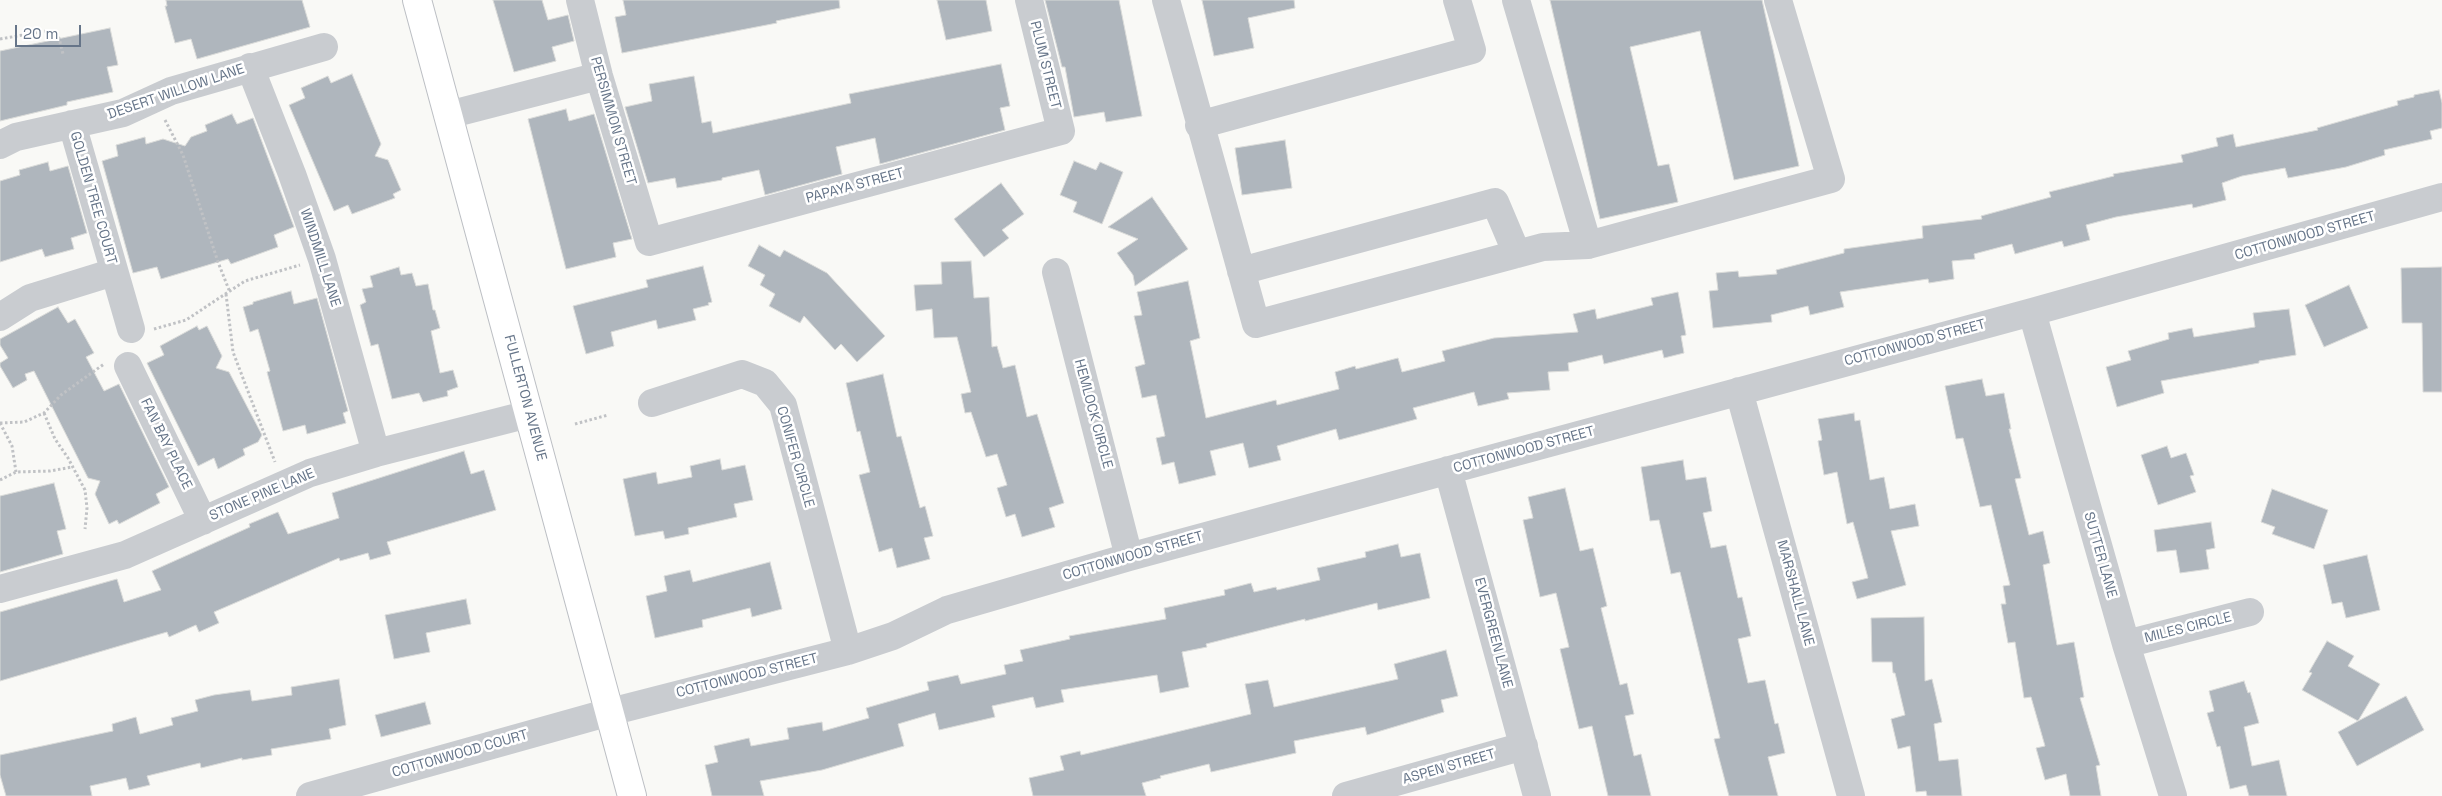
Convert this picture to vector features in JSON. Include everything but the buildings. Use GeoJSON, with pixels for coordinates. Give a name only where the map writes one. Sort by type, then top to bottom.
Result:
{"type":"FeatureCollection","features":[{"type":"Feature","properties":{"kind":"main road","name":"FULLERTON AVENUE"},"geometry":{"type":"LineString","coordinates":[[417,0],[632,796]]}},
{"type":"Feature","properties":{"kind":"street","name":"PERSIMMON STREET"},"geometry":{"type":"LineString","coordinates":[[580,0],[599,76],[649,242]]}},
{"type":"Feature","properties":{"kind":"street","name":"PLUM STREET"},"geometry":{"type":"LineString","coordinates":[[1029,0],[1062,131]]}},
{"type":"Feature","properties":{"kind":"street"},"geometry":{"type":"LineString","coordinates":[[1166,0],[1199,125],[1256,324],[1543,247],[1588,245],[1831,179],[1778,0]]}},
{"type":"Feature","properties":{"kind":"street"},"geometry":{"type":"LineString","coordinates":[[1199,125],[1472,50],[1457,0]]}},
{"type":"Feature","properties":{"kind":"street"},"geometry":{"type":"LineString","coordinates":[[1516,0],[1588,245]]}},
{"type":"Feature","properties":{"kind":"street","name":"DESERT WILLOW LANE"},"geometry":{"type":"LineString","coordinates":[[0,145],[16,137],[123,113],[155,100],[171,91],[324,47]]}},
{"type":"Feature","properties":{"kind":"street","name":"WINDMILL LANE"},"geometry":{"type":"LineString","coordinates":[[250,67],[292,174],[322,259],[376,453]]}},
{"type":"Feature","properties":{"kind":"street"},"geometry":{"type":"LineString","coordinates":[[448,114],[599,76]]}},
{"type":"Feature","properties":{"kind":"street","name":"GOLDEN TREE COURT"},"geometry":{"type":"LineString","coordinates":[[72,124],[114,272],[141,329]]}},
{"type":"Feature","properties":{"kind":"street","name":"PAPAYA STREET"},"geometry":{"type":"LineString","coordinates":[[649,242],[1062,131]]}},
{"type":"Feature","properties":{"kind":"street","name":"COTTONWOOD STREET"},"geometry":{"type":"LineString","coordinates":[[610,712],[848,650],[892,636],[947,610],[1129,557],[2032,312],[2442,197]]}},
{"type":"Feature","properties":{"kind":"street"},"geometry":{"type":"LineString","coordinates":[[1242,271],[1495,202],[1517,254]]}},
{"type":"Feature","properties":{"kind":"street","name":"GOLDEN TREE COURT"},"geometry":{"type":"LineString","coordinates":[[0,317],[30,298],[114,272]]}},
{"type":"Feature","properties":{"kind":"street","name":"HEMLOCK CIRCLE"},"geometry":{"type":"LineString","coordinates":[[1056,272],[1129,557]]}},
{"type":"Feature","properties":{"kind":"street","name":"SUTTER LANE"},"geometry":{"type":"LineString","coordinates":[[2032,312],[2126,644],[2173,796]]}},
{"type":"Feature","properties":{"kind":"street","name":"FAN BAY PLACE"},"geometry":{"type":"LineString","coordinates":[[119,363],[203,521]]}},
{"type":"Feature","properties":{"kind":"street","name":"CONIFER CIRCLE"},"geometry":{"type":"LineString","coordinates":[[652,402],[742,374],[765,383],[783,405],[848,650]]}},
{"type":"Feature","properties":{"kind":"street","name":"MARSHALL LANE"},"geometry":{"type":"LineString","coordinates":[[1739,391],[1851,796]]}},
{"type":"Feature","properties":{"kind":"street","name":"STONE PINE LANE"},"geometry":{"type":"LineString","coordinates":[[0,589],[125,554],[310,473],[376,453],[529,414]]}},
{"type":"Feature","properties":{"kind":"street","name":"EVERGREEN LANE"},"geometry":{"type":"LineString","coordinates":[[1448,470],[1537,796]]}},
{"type":"Feature","properties":{"kind":"street","name":"MILES CIRCLE"},"geometry":{"type":"LineString","coordinates":[[2126,644],[2250,612]]}},
{"type":"Feature","properties":{"kind":"street","name":"COTTONWOOD COURT"},"geometry":{"type":"LineString","coordinates":[[310,796],[610,712]]}},
{"type":"Feature","properties":{"kind":"street","name":"ASPEN STREET"},"geometry":{"type":"LineString","coordinates":[[1346,796],[1524,746]]}},
{"type":"Feature","properties":{"kind":"path"},"geometry":{"type":"LineString","coordinates":[[0,38],[46,31],[59,38],[63,54]]}},
{"type":"Feature","properties":{"kind":"path"},"geometry":{"type":"LineString","coordinates":[[155,100],[183,155],[218,262],[230,290]]}},
{"type":"Feature","properties":{"kind":"path"},"geometry":{"type":"LineString","coordinates":[[141,329],[186,320],[245,281],[322,259]]}},
{"type":"Feature","properties":{"kind":"path"},"geometry":{"type":"LineString","coordinates":[[226,294],[233,352],[284,484]]}},
{"type":"Feature","properties":{"kind":"path"},"geometry":{"type":"LineString","coordinates":[[16,472],[12,446],[0,423],[24,422],[44,413],[61,395],[119,363]]}},
{"type":"Feature","properties":{"kind":"path"},"geometry":{"type":"LineString","coordinates":[[44,413],[55,439],[85,490],[87,508],[84,529]]}},
{"type":"Feature","properties":{"kind":"path"},"geometry":{"type":"LineString","coordinates":[[575,424],[608,416]]}},
{"type":"Feature","properties":{"kind":"path"},"geometry":{"type":"LineString","coordinates":[[0,480],[16,472],[50,471],[72,467]]}}]}
